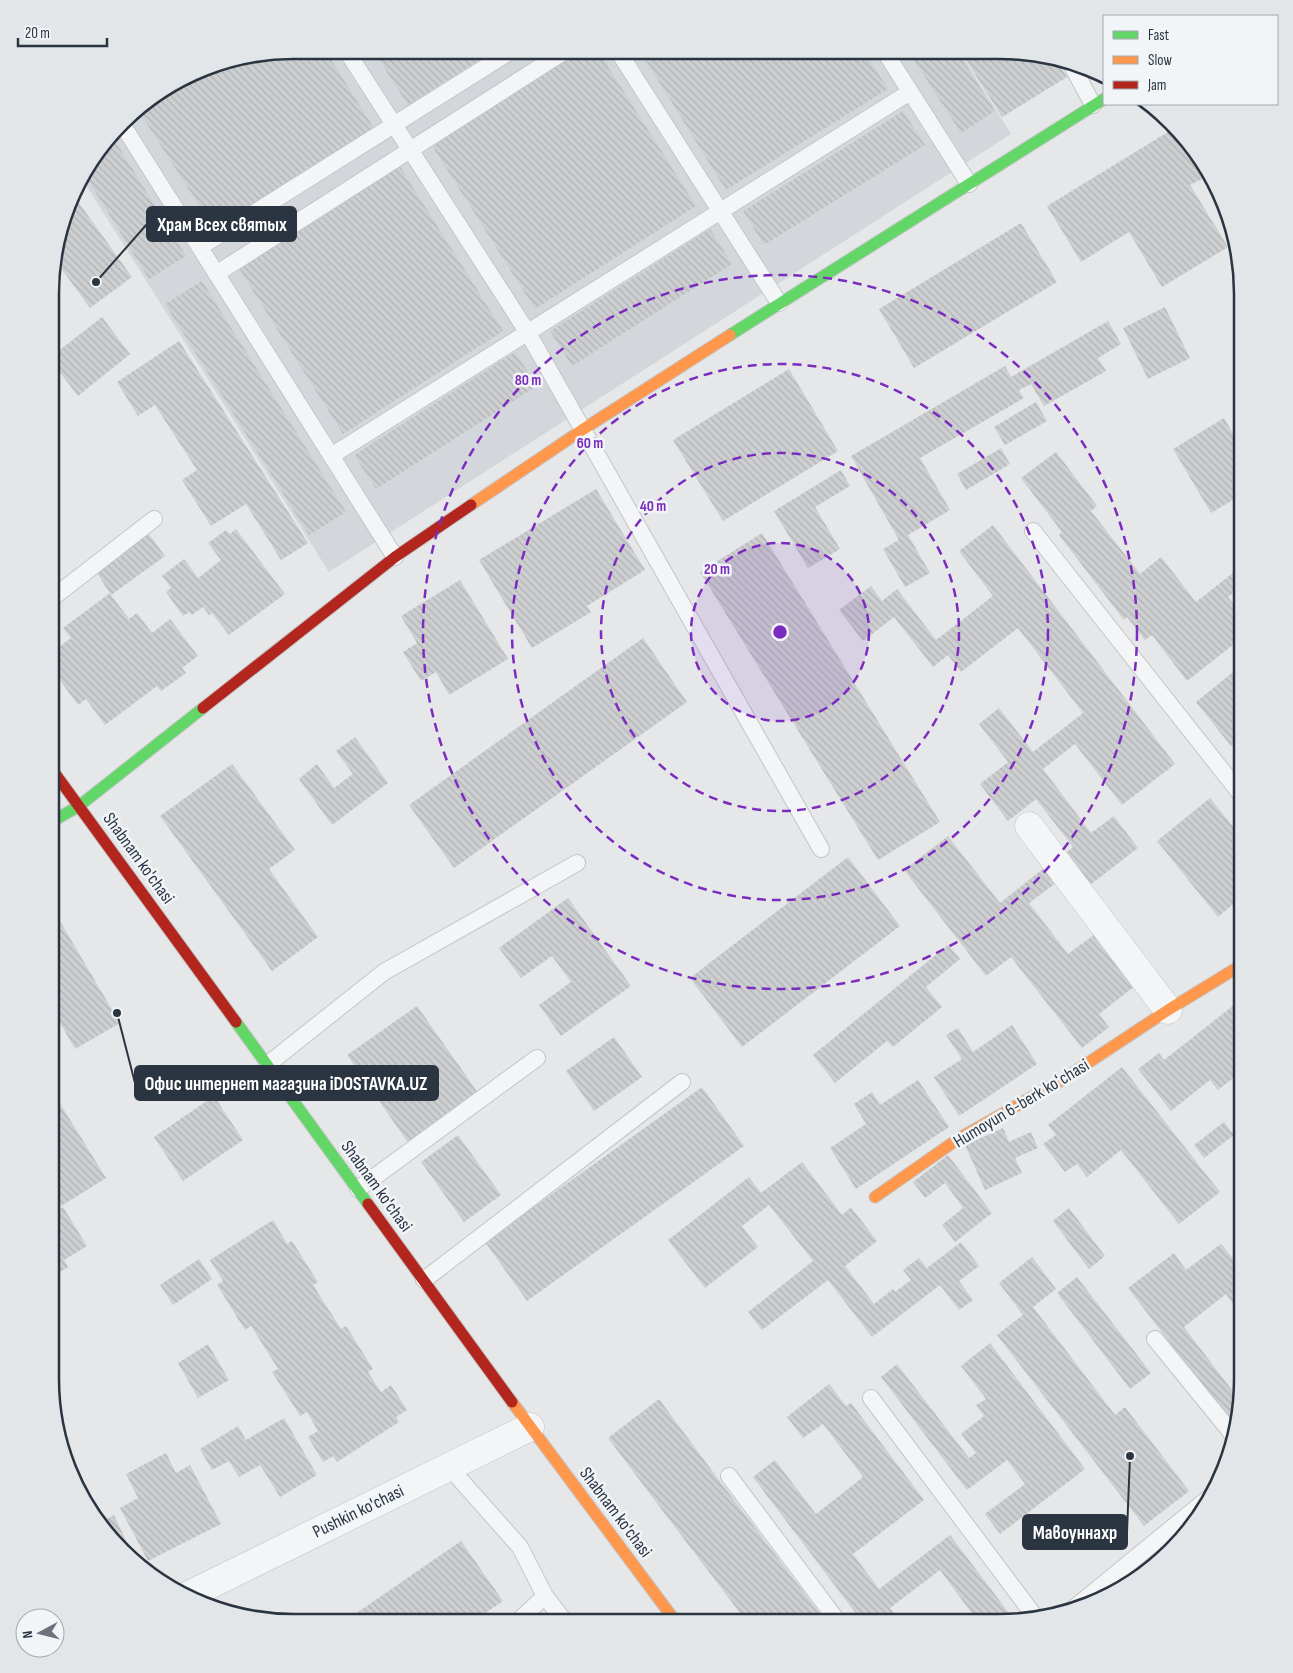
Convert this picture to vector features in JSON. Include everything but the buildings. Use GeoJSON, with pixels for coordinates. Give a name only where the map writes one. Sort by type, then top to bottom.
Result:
{"type":"FeatureCollection","features":[{"type":"Feature","properties":{"kind":"street"},"geometry":{"type":"LineString","coordinates":[[59,817],[79,806],[395,557],[582,430],[779,303],[1099,102]]}},
{"type":"Feature","properties":{"kind":"street","name":"Shabnam ko'chasi"},"geometry":{"type":"LineString","coordinates":[[59,779],[530,1427],[670,1614]]}},
{"type":"Feature","properties":{"kind":"street"},"geometry":{"type":"LineString","coordinates":[[1029,826],[1168,1010]]}},
{"type":"Feature","properties":{"kind":"street","name":"Humoyun 6-berk koʻchasi"},"geometry":{"type":"LineString","coordinates":[[875,1197],[958,1139],[1062,1080],[1168,1010],[1234,970]]}},
{"type":"Feature","properties":{"kind":"street","name":"Pushkin ko'chasi"},"geometry":{"type":"LineString","coordinates":[[195,1592],[530,1427]]}},
{"type":"Feature","properties":{"kind":"lane"},"geometry":{"type":"LineString","coordinates":[[352,59],[528,333],[821,849]]}},
{"type":"Feature","properties":{"kind":"lane"},"geometry":{"type":"LineString","coordinates":[[200,247],[498,59]]}},
{"type":"Feature","properties":{"kind":"lane"},"geometry":{"type":"LineString","coordinates":[[216,274],[552,59]]}},
{"type":"Feature","properties":{"kind":"lane"},"geometry":{"type":"LineString","coordinates":[[623,59],[779,303]]}},
{"type":"Feature","properties":{"kind":"lane"},"geometry":{"type":"LineString","coordinates":[[889,59],[969,184]]}},
{"type":"Feature","properties":{"kind":"lane"},"geometry":{"type":"LineString","coordinates":[[1077,72],[1099,102]]}},
{"type":"Feature","properties":{"kind":"lane"},"geometry":{"type":"LineString","coordinates":[[331,456],[910,92]]}},
{"type":"Feature","properties":{"kind":"lane"},"geometry":{"type":"LineString","coordinates":[[126,130],[395,557]]}},
{"type":"Feature","properties":{"kind":"lane"},"geometry":{"type":"LineString","coordinates":[[59,594],[154,519]]}},
{"type":"Feature","properties":{"kind":"lane"},"geometry":{"type":"LineString","coordinates":[[1033,532],[1234,786]]}},
{"type":"Feature","properties":{"kind":"lane"},"geometry":{"type":"LineString","coordinates":[[268,1065],[384,972],[577,863]]}},
{"type":"Feature","properties":{"kind":"lane"},"geometry":{"type":"LineString","coordinates":[[358,1189],[537,1058]]}},
{"type":"Feature","properties":{"kind":"lane"},"geometry":{"type":"LineString","coordinates":[[424,1280],[682,1082]]}},
{"type":"Feature","properties":{"kind":"lane"},"geometry":{"type":"LineString","coordinates":[[1155,1339],[1229,1430]]}},
{"type":"Feature","properties":{"kind":"lane"},"geometry":{"type":"LineString","coordinates":[[871,1398],[1031,1612]]}},
{"type":"Feature","properties":{"kind":"lane"},"geometry":{"type":"LineString","coordinates":[[449,1467],[520,1547],[545,1596],[559,1614]]}},
{"type":"Feature","properties":{"kind":"lane"},"geometry":{"type":"LineString","coordinates":[[729,1476],[833,1614]]}},
{"type":"Feature","properties":{"kind":"lane"},"geometry":{"type":"LineString","coordinates":[[1089,1596],[1196,1508]]}},
{"type":"Feature","properties":{"kind":"lane"},"geometry":{"type":"LineString","coordinates":[[525,1614],[545,1596]]}},
{"type":"Feature","properties":{"kind":"shaded area"},"geometry":{"type":"Polygon","coordinates":[[[278,59],[964,59],[1011,134],[329,572],[86,185],[98,163],[117,139],[151,107],[176,90],[218,71],[248,63],[278,59]]]}},
{"type":"Feature","properties":{"kind":"traffic: fast"},"geometry":{"type":"LineString","coordinates":[[730,335],[1103,100]]}},
{"type":"Feature","properties":{"kind":"traffic: fast"},"geometry":{"type":"LineString","coordinates":[[59,817],[79,806],[203,708]]}},
{"type":"Feature","properties":{"kind":"traffic: fast"},"geometry":{"type":"LineString","coordinates":[[236,1022],[368,1204]]}},
{"type":"Feature","properties":{"kind":"traffic: slow"},"geometry":{"type":"LineString","coordinates":[[471,505],[582,430],[730,335]]}},
{"type":"Feature","properties":{"kind":"traffic: slow"},"geometry":{"type":"LineString","coordinates":[[875,1197],[958,1139],[1062,1080],[1168,1010],[1234,970]]}},
{"type":"Feature","properties":{"kind":"traffic: slow"},"geometry":{"type":"LineString","coordinates":[[512,1402],[670,1614]]}},
{"type":"Feature","properties":{"kind":"traffic: jam"},"geometry":{"type":"LineString","coordinates":[[203,708],[395,557],[471,505]]}},
{"type":"Feature","properties":{"kind":"traffic: jam"},"geometry":{"type":"LineString","coordinates":[[59,779],[236,1022]]}},
{"type":"Feature","properties":{"kind":"traffic: jam"},"geometry":{"type":"LineString","coordinates":[[368,1204],[512,1402]]}},
{"type":"Feature","properties":{"kind":"place","name":"Храм Всех святых"},"geometry":{"type":"Point","coordinates":[96,282]}},
{"type":"Feature","properties":{"kind":"place","name":"Офис интернет магазина iDOSTAVKA.UZ"},"geometry":{"type":"Point","coordinates":[117,1013]}},
{"type":"Feature","properties":{"kind":"place","name":"Мавоуннахр"},"geometry":{"type":"Point","coordinates":[1130,1456]}}]}
